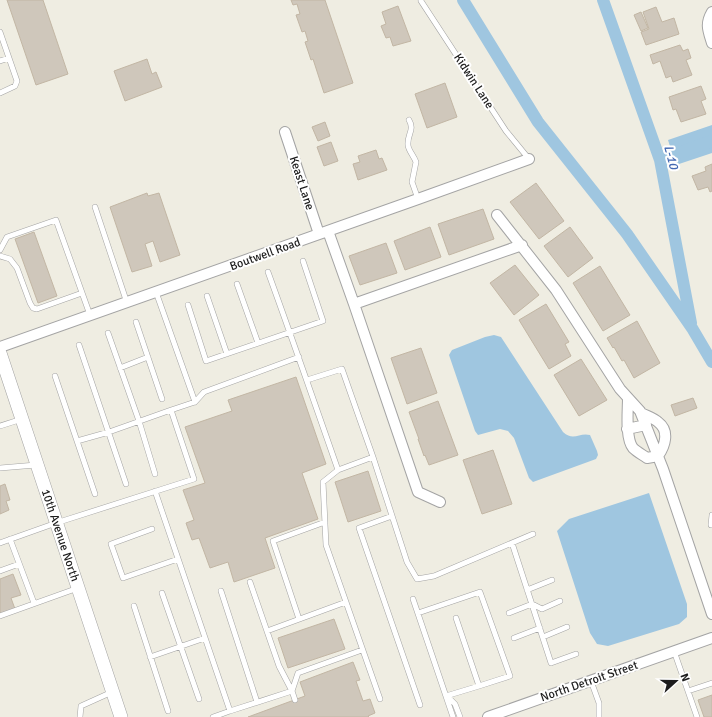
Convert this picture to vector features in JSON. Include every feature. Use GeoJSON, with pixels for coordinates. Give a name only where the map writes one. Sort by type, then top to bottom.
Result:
{"type":"FeatureCollection","features":[{"type":"Feature","properties":{"kind":"street"},"geometry":{"type":"LineString","coordinates":[[712,12],[708,20],[707,28],[712,43]]}},
{"type":"Feature","properties":{"kind":"street","name":"Keast Lane"},"geometry":{"type":"LineString","coordinates":[[285,132],[323,233],[354,304],[418,492],[440,502]]}},
{"type":"Feature","properties":{"kind":"street","name":"Boutwell Road"},"geometry":{"type":"LineString","coordinates":[[0,348],[529,158]]}},
{"type":"Feature","properties":{"kind":"street"},"geometry":{"type":"LineString","coordinates":[[498,215],[556,290],[620,389],[641,413],[658,456],[712,614]]}},
{"type":"Feature","properties":{"kind":"street"},"geometry":{"type":"LineString","coordinates":[[354,304],[522,246]]}},
{"type":"Feature","properties":{"kind":"street","name":"10th Avenue North"},"geometry":{"type":"LineString","coordinates":[[0,353],[3,373],[22,418],[121,717]]}},
{"type":"Feature","properties":{"kind":"street"},"geometry":{"type":"LineString","coordinates":[[628,398],[628,429],[629,439],[633,448],[647,458],[658,456],[662,451],[666,437],[664,430],[659,422],[641,413]]}},
{"type":"Feature","properties":{"kind":"street"},"geometry":{"type":"LineString","coordinates":[[628,429],[646,425]]}},
{"type":"Feature","properties":{"kind":"street","name":"North Detroit Street"},"geometry":{"type":"LineString","coordinates":[[488,717],[712,638]]}},
{"type":"Feature","properties":{"kind":"lane","name":"Kidwin Lane"},"geometry":{"type":"LineString","coordinates":[[421,1],[506,131],[529,158]]}},
{"type":"Feature","properties":{"kind":"lane"},"geometry":{"type":"LineString","coordinates":[[0,34],[17,81],[15,86],[0,93]]}},
{"type":"Feature","properties":{"kind":"lane"},"geometry":{"type":"LineString","coordinates":[[0,62],[9,58]]}},
{"type":"Feature","properties":{"kind":"lane"},"geometry":{"type":"LineString","coordinates":[[409,120],[412,125],[412,129],[409,136],[408,146],[416,162],[412,182],[418,199]]}},
{"type":"Feature","properties":{"kind":"lane"},"geometry":{"type":"LineString","coordinates":[[95,207],[127,303]]}},
{"type":"Feature","properties":{"kind":"lane"},"geometry":{"type":"LineString","coordinates":[[0,250],[7,237],[56,220],[90,315]]}},
{"type":"Feature","properties":{"kind":"lane"},"geometry":{"type":"LineString","coordinates":[[0,256],[10,259],[17,268],[33,308],[82,293]]}},
{"type":"Feature","properties":{"kind":"lane"},"geometry":{"type":"LineString","coordinates":[[188,305],[206,361],[323,321],[303,261]]}},
{"type":"Feature","properties":{"kind":"lane"},"geometry":{"type":"LineString","coordinates":[[268,272],[338,470]]}},
{"type":"Feature","properties":{"kind":"lane"},"geometry":{"type":"LineString","coordinates":[[236,284],[258,343]]}},
{"type":"Feature","properties":{"kind":"lane"},"geometry":{"type":"LineString","coordinates":[[156,292],[195,402]]}},
{"type":"Feature","properties":{"kind":"lane"},"geometry":{"type":"LineString","coordinates":[[207,296],[227,354]]}},
{"type":"Feature","properties":{"kind":"lane"},"geometry":{"type":"LineString","coordinates":[[136,322],[162,399]]}},
{"type":"Feature","properties":{"kind":"lane"},"geometry":{"type":"LineString","coordinates":[[108,333],[139,421],[155,474]]}},
{"type":"Feature","properties":{"kind":"lane"},"geometry":{"type":"LineString","coordinates":[[79,345],[126,484]]}},
{"type":"Feature","properties":{"kind":"lane"},"geometry":{"type":"LineString","coordinates":[[120,368],[148,357]]}},
{"type":"Feature","properties":{"kind":"lane"},"geometry":{"type":"LineString","coordinates":[[77,441],[109,432],[195,402],[204,392],[299,357]]}},
{"type":"Feature","properties":{"kind":"lane"},"geometry":{"type":"LineString","coordinates":[[307,380],[342,369],[374,457],[407,562],[417,579],[434,576],[533,534]]}},
{"type":"Feature","properties":{"kind":"lane"},"geometry":{"type":"LineString","coordinates":[[55,376],[95,494]]}},
{"type":"Feature","properties":{"kind":"lane"},"geometry":{"type":"LineString","coordinates":[[0,543],[56,523],[194,479],[171,410]]}},
{"type":"Feature","properties":{"kind":"lane"},"geometry":{"type":"LineString","coordinates":[[0,426],[22,418]]}},
{"type":"Feature","properties":{"kind":"lane"},"geometry":{"type":"LineString","coordinates":[[374,457],[338,470],[323,482],[326,545],[380,699]]}},
{"type":"Feature","properties":{"kind":"lane"},"geometry":{"type":"LineString","coordinates":[[0,468],[37,464]]}},
{"type":"Feature","properties":{"kind":"lane"},"geometry":{"type":"LineString","coordinates":[[156,491],[230,711]]}},
{"type":"Feature","properties":{"kind":"lane"},"geometry":{"type":"LineString","coordinates":[[711,525],[712,515]]}},
{"type":"Feature","properties":{"kind":"lane"},"geometry":{"type":"LineString","coordinates":[[392,516],[359,528],[420,705]]}},
{"type":"Feature","properties":{"kind":"lane"},"geometry":{"type":"LineString","coordinates":[[299,619],[273,541],[325,522]]}},
{"type":"Feature","properties":{"kind":"lane"},"geometry":{"type":"LineString","coordinates":[[152,529],[111,544],[123,578],[178,559]]}},
{"type":"Feature","properties":{"kind":"lane"},"geometry":{"type":"LineString","coordinates":[[10,540],[34,603]]}},
{"type":"Feature","properties":{"kind":"lane"},"geometry":{"type":"LineString","coordinates":[[512,543],[551,663],[576,654]]}},
{"type":"Feature","properties":{"kind":"lane"},"geometry":{"type":"LineString","coordinates":[[0,571],[19,564]]}},
{"type":"Feature","properties":{"kind":"lane"},"geometry":{"type":"LineString","coordinates":[[527,590],[552,580]]}},
{"type":"Feature","properties":{"kind":"lane"},"geometry":{"type":"LineString","coordinates":[[250,582],[279,666],[295,700]]}},
{"type":"Feature","properties":{"kind":"lane"},"geometry":{"type":"LineString","coordinates":[[0,616],[78,588]]}},
{"type":"Feature","properties":{"kind":"lane"},"geometry":{"type":"LineString","coordinates":[[221,591],[257,702]]}},
{"type":"Feature","properties":{"kind":"lane"},"geometry":{"type":"LineString","coordinates":[[418,613],[480,592],[510,676],[446,696]]}},
{"type":"Feature","properties":{"kind":"lane"},"geometry":{"type":"LineString","coordinates":[[162,593],[199,699]]}},
{"type":"Feature","properties":{"kind":"lane"},"geometry":{"type":"LineString","coordinates":[[413,599],[453,717]]}},
{"type":"Feature","properties":{"kind":"lane"},"geometry":{"type":"LineString","coordinates":[[509,613],[532,604],[542,609],[560,601]]}},
{"type":"Feature","properties":{"kind":"lane"},"geometry":{"type":"LineString","coordinates":[[267,630],[346,602]]}},
{"type":"Feature","properties":{"kind":"lane"},"geometry":{"type":"LineString","coordinates":[[134,606],[168,711]]}},
{"type":"Feature","properties":{"kind":"lane"},"geometry":{"type":"LineString","coordinates":[[456,618],[479,686]]}},
{"type":"Feature","properties":{"kind":"lane"},"geometry":{"type":"LineString","coordinates":[[543,637],[567,627]]}},
{"type":"Feature","properties":{"kind":"lane"},"geometry":{"type":"LineString","coordinates":[[514,638],[540,628]]}},
{"type":"Feature","properties":{"kind":"lane"},"geometry":{"type":"LineString","coordinates":[[150,657],[205,638]]}},
{"type":"Feature","properties":{"kind":"lane"},"geometry":{"type":"LineString","coordinates":[[292,691],[298,673],[362,650]]}},
{"type":"Feature","properties":{"kind":"lane"},"geometry":{"type":"LineString","coordinates":[[674,651],[697,717]]}},
{"type":"Feature","properties":{"kind":"lane"},"geometry":{"type":"LineString","coordinates":[[591,681],[599,703],[599,717]]}},
{"type":"Feature","properties":{"kind":"lane"},"geometry":{"type":"LineString","coordinates":[[688,691],[712,683]]}},
{"type":"Feature","properties":{"kind":"lane"},"geometry":{"type":"LineString","coordinates":[[213,717],[292,691]]}},
{"type":"Feature","properties":{"kind":"lane"},"geometry":{"type":"LineString","coordinates":[[80,717],[81,706],[113,692]]}},
{"type":"Feature","properties":{"kind":"lane"},"geometry":{"type":"LineString","coordinates":[[446,696],[455,704],[460,717]]}},
{"type":"Feature","properties":{"kind":"water"},"geometry":{"type":"Polygon","coordinates":[[[712,125],[712,153],[676,165],[668,140],[712,125]]]}},
{"type":"Feature","properties":{"kind":"water"},"geometry":{"type":"Polygon","coordinates":[[[494,335],[501,337],[563,432],[573,437],[586,434],[590,435],[598,455],[596,459],[533,482],[529,478],[514,438],[508,431],[500,429],[478,435],[475,431],[449,355],[452,350],[494,335]]]}},
{"type":"Feature","properties":{"kind":"water"},"geometry":{"type":"Polygon","coordinates":[[[649,493],[687,604],[687,617],[679,624],[608,646],[597,644],[590,633],[557,531],[569,519],[649,493]]]}},
{"type":"Feature","properties":{"kind":"building"},"geometry":{"type":"Polygon","coordinates":[[[7,0],[43,0],[68,74],[36,85],[7,0]]]}},
{"type":"Feature","properties":{"kind":"building"},"geometry":{"type":"Polygon","coordinates":[[[291,0],[325,0],[353,83],[324,93],[313,59],[311,60],[305,42],[308,41],[305,31],[302,32],[296,15],[300,14],[297,4],[293,5],[291,0]]]}},
{"type":"Feature","properties":{"kind":"building"},"geometry":{"type":"Polygon","coordinates":[[[398,6],[411,41],[393,46],[390,37],[386,38],[381,26],[386,24],[382,12],[398,6]]]}},
{"type":"Feature","properties":{"kind":"building"},"geometry":{"type":"Polygon","coordinates":[[[656,7],[662,22],[674,18],[679,34],[646,45],[641,32],[649,29],[643,12],[656,7]]]}},
{"type":"Feature","properties":{"kind":"building"},"geometry":{"type":"Polygon","coordinates":[[[641,12],[648,28],[641,31],[634,15],[641,12]]]}},
{"type":"Feature","properties":{"kind":"building"},"geometry":{"type":"Polygon","coordinates":[[[680,45],[683,51],[688,49],[691,58],[686,60],[692,75],[673,82],[671,76],[666,78],[660,61],[653,64],[650,55],[680,45]]]}},
{"type":"Feature","properties":{"kind":"building"},"geometry":{"type":"Polygon","coordinates":[[[147,59],[152,74],[156,72],[162,87],[125,101],[114,71],[147,59]]]}},
{"type":"Feature","properties":{"kind":"building"},"geometry":{"type":"Polygon","coordinates":[[[445,83],[457,117],[427,128],[415,94],[445,83]]]}},
{"type":"Feature","properties":{"kind":"building"},"geometry":{"type":"Polygon","coordinates":[[[701,86],[706,99],[701,101],[706,114],[681,122],[676,109],[673,110],[669,97],[701,86]]]}},
{"type":"Feature","properties":{"kind":"building"},"geometry":{"type":"Polygon","coordinates":[[[325,122],[330,136],[318,141],[312,127],[325,122]]]}},
{"type":"Feature","properties":{"kind":"building"},"geometry":{"type":"Polygon","coordinates":[[[331,142],[338,161],[324,166],[317,147],[331,142]]]}},
{"type":"Feature","properties":{"kind":"building"},"geometry":{"type":"Polygon","coordinates":[[[376,150],[379,159],[382,158],[387,170],[358,180],[353,164],[360,162],[358,156],[376,150]]]}},
{"type":"Feature","properties":{"kind":"building"},"geometry":{"type":"Polygon","coordinates":[[[712,164],[712,191],[710,192],[708,187],[698,190],[692,176],[706,171],[705,167],[712,164]]]}},
{"type":"Feature","properties":{"kind":"building"},"geometry":{"type":"Polygon","coordinates":[[[536,183],[564,221],[539,239],[510,202],[536,183]]]}},
{"type":"Feature","properties":{"kind":"building"},"geometry":{"type":"Polygon","coordinates":[[[147,193],[148,196],[159,193],[180,255],[160,262],[153,241],[145,244],[152,266],[132,272],[110,207],[147,193]]]}},
{"type":"Feature","properties":{"kind":"building"},"geometry":{"type":"Polygon","coordinates":[[[483,209],[494,239],[449,255],[438,224],[483,209]]]}},
{"type":"Feature","properties":{"kind":"building"},"geometry":{"type":"Polygon","coordinates":[[[430,227],[441,257],[405,270],[394,241],[430,227]]]}},
{"type":"Feature","properties":{"kind":"building"},"geometry":{"type":"Polygon","coordinates":[[[570,227],[593,258],[568,277],[544,246],[570,227]]]}},
{"type":"Feature","properties":{"kind":"building"},"geometry":{"type":"Polygon","coordinates":[[[34,232],[57,296],[38,303],[15,239],[34,232]]]}},
{"type":"Feature","properties":{"kind":"building"},"geometry":{"type":"Polygon","coordinates":[[[386,243],[397,273],[360,285],[349,256],[386,243]]]}},
{"type":"Feature","properties":{"kind":"building"},"geometry":{"type":"Polygon","coordinates":[[[515,265],[539,295],[514,315],[490,283],[515,265]]]}},
{"type":"Feature","properties":{"kind":"building"},"geometry":{"type":"Polygon","coordinates":[[[600,266],[630,315],[603,331],[573,283],[600,266]]]}},
{"type":"Feature","properties":{"kind":"building"},"geometry":{"type":"Polygon","coordinates":[[[546,304],[569,342],[565,344],[571,356],[549,369],[519,320],[546,304]]]}},
{"type":"Feature","properties":{"kind":"building"},"geometry":{"type":"Polygon","coordinates":[[[637,321],[660,363],[634,378],[624,360],[622,361],[607,338],[637,321]]]}},
{"type":"Feature","properties":{"kind":"building"},"geometry":{"type":"Polygon","coordinates":[[[421,348],[437,393],[407,404],[391,358],[421,348]]]}},
{"type":"Feature","properties":{"kind":"building"},"geometry":{"type":"Polygon","coordinates":[[[581,359],[607,400],[579,416],[554,375],[581,359]]]}},
{"type":"Feature","properties":{"kind":"building"},"geometry":{"type":"Polygon","coordinates":[[[296,377],[326,464],[302,473],[318,519],[265,538],[275,568],[234,582],[228,562],[210,568],[199,538],[192,540],[186,523],[194,520],[183,490],[205,483],[185,427],[232,411],[228,400],[296,377]]]}},
{"type":"Feature","properties":{"kind":"building"},"geometry":{"type":"Polygon","coordinates":[[[693,398],[697,408],[675,416],[671,405],[693,398]]]}},
{"type":"Feature","properties":{"kind":"building"},"geometry":{"type":"Polygon","coordinates":[[[438,401],[458,455],[429,465],[425,455],[424,456],[409,412],[438,401]]]}},
{"type":"Feature","properties":{"kind":"building"},"geometry":{"type":"Polygon","coordinates":[[[493,450],[512,504],[482,514],[463,460],[493,450]]]}},
{"type":"Feature","properties":{"kind":"building"},"geometry":{"type":"Polygon","coordinates":[[[368,471],[381,511],[348,522],[335,482],[368,471]]]}},
{"type":"Feature","properties":{"kind":"building"},"geometry":{"type":"Polygon","coordinates":[[[5,484],[10,500],[6,501],[9,510],[0,514],[0,486],[5,484]]]}},
{"type":"Feature","properties":{"kind":"building"},"geometry":{"type":"Polygon","coordinates":[[[13,574],[21,595],[11,598],[15,609],[0,614],[0,579],[13,574]]]}},
{"type":"Feature","properties":{"kind":"building"},"geometry":{"type":"Polygon","coordinates":[[[334,619],[345,649],[288,668],[278,638],[334,619]]]}},
{"type":"Feature","properties":{"kind":"building"},"geometry":{"type":"Polygon","coordinates":[[[353,662],[360,680],[356,681],[363,701],[370,699],[375,713],[368,716],[369,717],[248,717],[305,696],[300,682],[353,662]]]}},
{"type":"Feature","properties":{"kind":"building"},"geometry":{"type":"Polygon","coordinates":[[[712,695],[712,717],[704,717],[698,700],[712,695]]]}},
{"type":"Feature","properties":{"kind":"waterway"},"geometry":{"type":"LineString","coordinates":[[463,0],[538,122],[627,234],[692,328],[712,362]]}},
{"type":"Feature","properties":{"kind":"waterway","name":"L-10"},"geometry":{"type":"LineString","coordinates":[[603,0],[660,160],[691,323]]}},
{"type":"Feature","properties":{"kind":"waterway"},"geometry":{"type":"LineString","coordinates":[[660,160],[712,141]]}}]}
